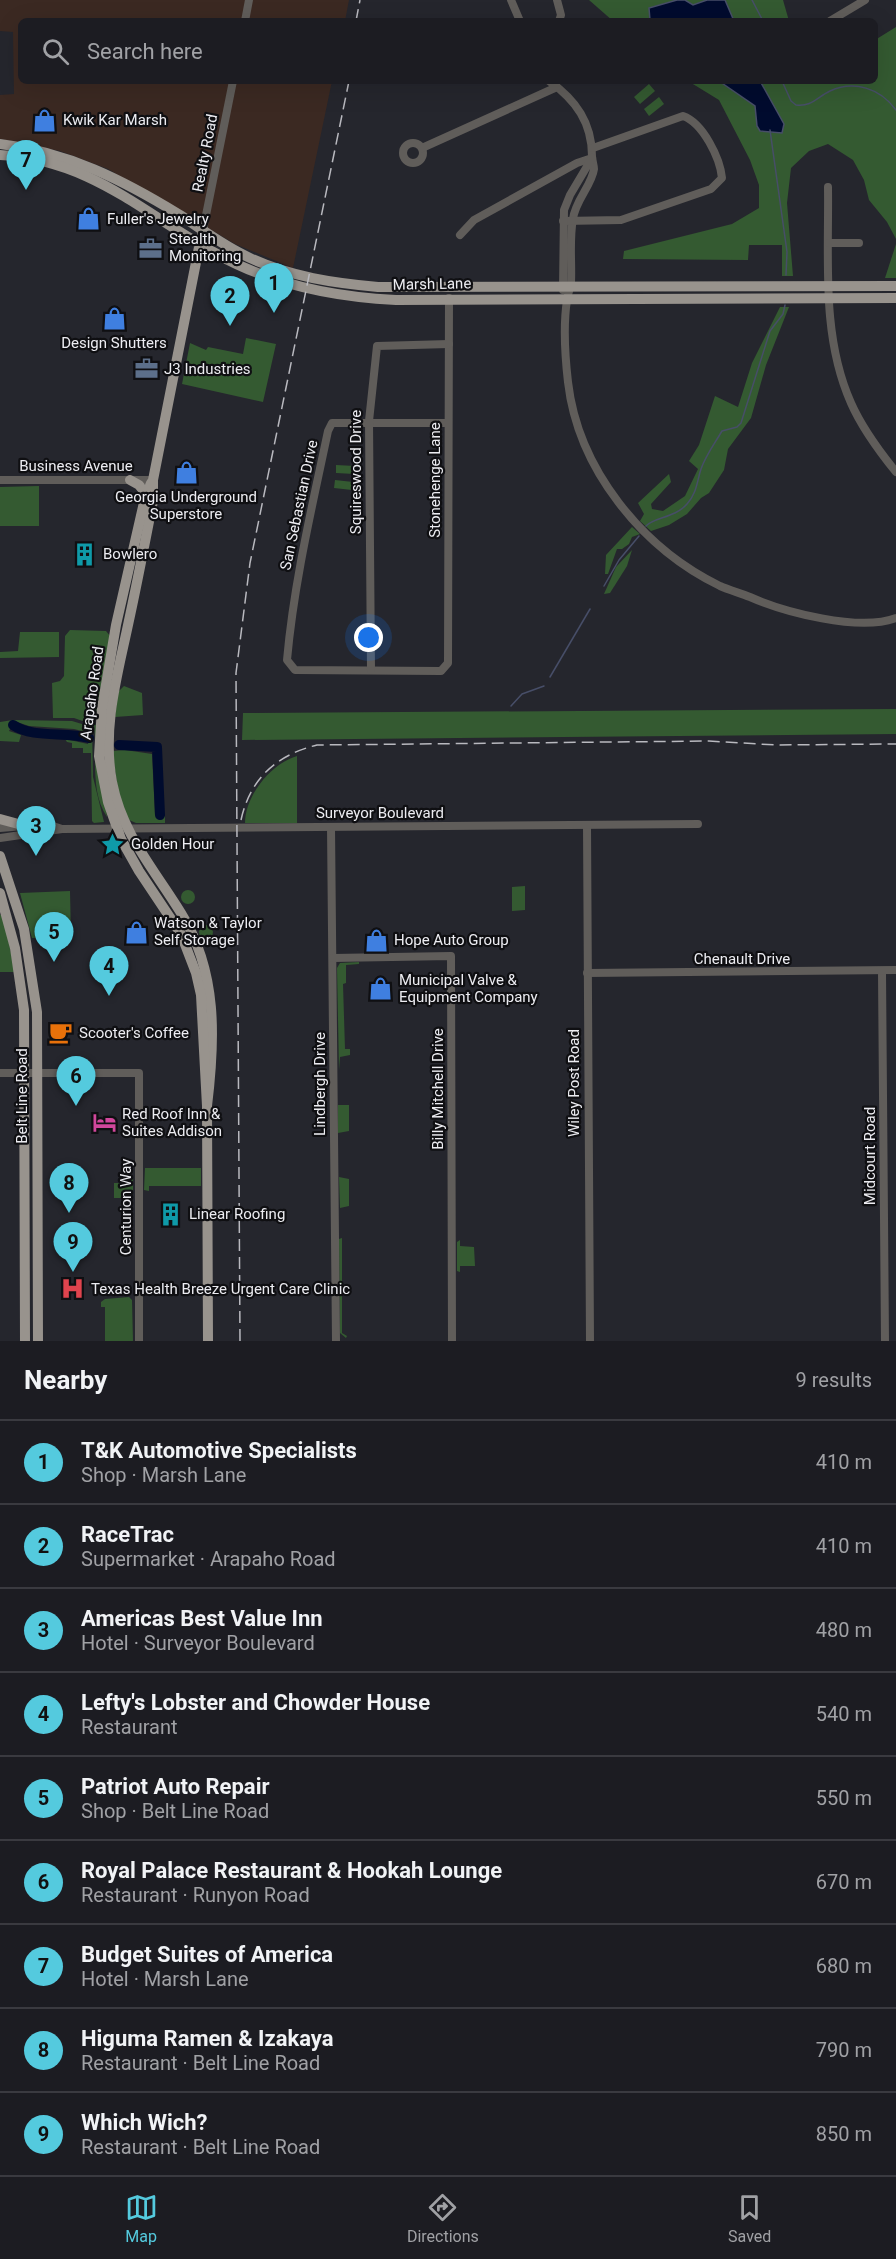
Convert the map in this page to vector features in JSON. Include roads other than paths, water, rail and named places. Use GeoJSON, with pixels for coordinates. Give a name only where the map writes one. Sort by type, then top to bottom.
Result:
{"type":"FeatureCollection","features":[{"type":"Feature","properties":{"kind":"main road","name":"Marsh Lane"},"geometry":{"type":"LineString","coordinates":[[0,144],[43,150],[84,164],[120,180],[236,251],[284,272],[343,284],[378,287],[896,286]]}},
{"type":"Feature","properties":{"kind":"main road","name":"Marsh Lane"},"geometry":{"type":"LineString","coordinates":[[0,155],[39,160],[79,174],[128,197],[199,243],[252,272],[281,283],[377,299],[896,298]]}},
{"type":"Feature","properties":{"kind":"main road","name":"Arapaho Road"},"geometry":{"type":"LineString","coordinates":[[122,829],[112,783],[109,720],[153,501],[153,480],[203,230]]}},
{"type":"Feature","properties":{"kind":"main road"},"geometry":{"type":"LineString","coordinates":[[421,286],[439,291],[449,298],[459,290],[477,289],[482,285]]}},
{"type":"Feature","properties":{"kind":"main road"},"geometry":{"type":"LineString","coordinates":[[130,480],[147,494]]}},
{"type":"Feature","properties":{"kind":"main road","name":"Arapaho Road"},"geometry":{"type":"LineString","coordinates":[[153,480],[147,494],[116,625],[99,732],[103,781],[139,871],[186,931],[205,968],[213,1011],[207,1106],[208,1341]]}},
{"type":"Feature","properties":{"kind":"main road"},"geometry":{"type":"LineString","coordinates":[[0,819],[22,825]]}},
{"type":"Feature","properties":{"kind":"main road","name":"Belt Line Road"},"geometry":{"type":"LineString","coordinates":[[0,856],[14,893],[27,946],[37,1012],[38,1341]]}},
{"type":"Feature","properties":{"kind":"main road","name":"Belt Line Road"},"geometry":{"type":"LineString","coordinates":[[0,893],[15,948],[24,1010],[25,1341]]}},
{"type":"Feature","properties":{"kind":"main road"},"geometry":{"type":"LineString","coordinates":[[15,948],[27,946]]}},
{"type":"Feature","properties":{"kind":"main road"},"geometry":{"type":"LineString","coordinates":[[25,1164],[30,1172],[30,1192],[38,1201]]}},
{"type":"Feature","properties":{"kind":"main road"},"geometry":{"type":"LineString","coordinates":[[25,1196],[32,1204],[32,1228],[38,1232]]}},
{"type":"Feature","properties":{"kind":"main road"},"geometry":{"type":"LineString","coordinates":[[25,1286],[29,1304],[38,1305]]}},
{"type":"Feature","properties":{"kind":"street"},"geometry":{"type":"LineString","coordinates":[[246,18],[249,0]]}},
{"type":"Feature","properties":{"kind":"street"},"geometry":{"type":"LineString","coordinates":[[511,0],[519,18]]}},
{"type":"Feature","properties":{"kind":"street"},"geometry":{"type":"LineString","coordinates":[[557,0],[560,18]]}},
{"type":"Feature","properties":{"kind":"street"},"geometry":{"type":"LineString","coordinates":[[835,18],[865,0]]}},
{"type":"Feature","properties":{"kind":"street","name":"Realty Road"},"geometry":{"type":"LineString","coordinates":[[203,230],[232,84]]}},
{"type":"Feature","properties":{"kind":"street"},"geometry":{"type":"LineString","coordinates":[[422,148],[553,84],[582,113],[593,148],[592,158],[567,201],[568,378],[578,425],[608,489],[646,533],[682,562],[719,585],[767,605],[813,616],[853,621],[880,621],[896,618]]}},
{"type":"Feature","properties":{"kind":"street"},"geometry":{"type":"LineString","coordinates":[[567,221],[621,220],[711,189],[722,178],[719,166],[696,123],[683,116],[593,148]]}},
{"type":"Feature","properties":{"kind":"street"},"geometry":{"type":"LineString","coordinates":[[460,235],[474,220],[577,163],[592,158]]}},
{"type":"Feature","properties":{"kind":"street"},"geometry":{"type":"LineString","coordinates":[[828,187],[829,286],[834,347],[844,386],[865,429],[896,472]]}},
{"type":"Feature","properties":{"kind":"street"},"geometry":{"type":"LineString","coordinates":[[829,243],[859,243]]}},
{"type":"Feature","properties":{"kind":"street","name":"Stonehenge Lane"},"geometry":{"type":"LineString","coordinates":[[371,670],[441,671],[448,663],[449,298]]}},
{"type":"Feature","properties":{"kind":"street","name":"Squireswood Drive"},"geometry":{"type":"LineString","coordinates":[[371,670],[369,421],[377,345],[449,344]]}},
{"type":"Feature","properties":{"kind":"street","name":"San Sebastian Drive"},"geometry":{"type":"LineString","coordinates":[[371,670],[295,670],[287,660],[291,617],[328,431],[332,423],[339,421],[448,423]]}},
{"type":"Feature","properties":{"kind":"street","name":"Business Avenue"},"geometry":{"type":"LineString","coordinates":[[0,480],[153,480]]}},
{"type":"Feature","properties":{"kind":"street","name":"Surveyor Boulevard"},"geometry":{"type":"LineString","coordinates":[[0,828],[46,824],[62,829]]}},
{"type":"Feature","properties":{"kind":"street","name":"Surveyor Boulevard"},"geometry":{"type":"LineString","coordinates":[[0,838],[62,829],[698,824]]}},
{"type":"Feature","properties":{"kind":"street","name":"Wiley Post Road"},"geometry":{"type":"LineString","coordinates":[[587,825],[590,1341]]}},
{"type":"Feature","properties":{"kind":"street","name":"Lindbergh Drive"},"geometry":{"type":"LineString","coordinates":[[331,827],[336,1341]]}},
{"type":"Feature","properties":{"kind":"street","name":"Billy Mitchell Drive"},"geometry":{"type":"LineString","coordinates":[[333,958],[451,956],[452,1341]]}},
{"type":"Feature","properties":{"kind":"street","name":"Chenault Drive"},"geometry":{"type":"LineString","coordinates":[[587,973],[882,972],[896,970]]}},
{"type":"Feature","properties":{"kind":"street","name":"Midcourt Road"},"geometry":{"type":"LineString","coordinates":[[882,972],[885,1341]]}},
{"type":"Feature","properties":{"kind":"street"},"geometry":{"type":"LineString","coordinates":[[0,1073],[37,1074]]}},
{"type":"Feature","properties":{"kind":"street","name":"Centurion Way"},"geometry":{"type":"LineString","coordinates":[[37,1074],[139,1073],[139,1341]]}},
{"type":"Feature","properties":{"kind":"water"},"geometry":{"type":"Polygon","coordinates":[[[677,0],[685,0],[693,5],[707,0],[725,0],[733,18],[650,18],[649,8],[677,0]]]}},
{"type":"Feature","properties":{"kind":"water"},"geometry":{"type":"Polygon","coordinates":[[[723,84],[762,84],[784,124],[782,133],[760,131],[757,126],[755,106],[723,84]]]}},
{"type":"Feature","properties":{"kind":"waterway"},"geometry":{"type":"LineString","coordinates":[[752,0],[761,18]]}},
{"type":"Feature","properties":{"kind":"waterway"},"geometry":{"type":"LineString","coordinates":[[783,84],[791,101],[796,105],[810,103],[825,93],[839,88],[857,86],[874,91],[890,102],[896,110]]}},
{"type":"Feature","properties":{"kind":"waterway"},"geometry":{"type":"LineString","coordinates":[[770,130],[787,252],[786,275]]}},
{"type":"Feature","properties":{"kind":"waterway"},"geometry":{"type":"LineString","coordinates":[[646,526],[677,512],[687,504],[695,491],[705,459],[722,431],[737,427],[741,423],[770,331],[783,314],[785,305]]}},
{"type":"Feature","properties":{"kind":"waterway"},"geometry":{"type":"LineString","coordinates":[[604,586],[619,560],[639,536]]}},
{"type":"Feature","properties":{"kind":"waterway"},"geometry":{"type":"LineString","coordinates":[[550,677],[590,609]]}},
{"type":"Feature","properties":{"kind":"waterway"},"geometry":{"type":"LineString","coordinates":[[511,706],[522,694],[544,686]]}},
{"type":"Feature","properties":{"kind":"waterway"},"geometry":{"type":"LineString","coordinates":[[13,725],[30,732],[89,738]]}},
{"type":"Feature","properties":{"kind":"waterway"},"geometry":{"type":"LineString","coordinates":[[119,745],[157,747],[160,815]]}},
{"type":"Feature","properties":{"kind":"railway"},"geometry":{"type":"LineString","coordinates":[[357,18],[360,0]]}},
{"type":"Feature","properties":{"kind":"railway"},"geometry":{"type":"LineString","coordinates":[[240,1341],[236,673],[250,563],[348,84]]}},
{"type":"Feature","properties":{"kind":"railway"},"geometry":{"type":"LineString","coordinates":[[241,820],[251,792],[267,771],[289,755],[317,745],[709,741],[776,745],[896,744]]}},
{"type":"Feature","properties":{"kind":"place","name":"Kwik Kar Marsh"},"geometry":{"type":"Point","coordinates":[45,120]}},
{"type":"Feature","properties":{"kind":"place","name":"Budget Suites of America"},"geometry":{"type":"Point","coordinates":[26,190]}},
{"type":"Feature","properties":{"kind":"place","name":"Fuller's Jewelry"},"geometry":{"type":"Point","coordinates":[89,219]}},
{"type":"Feature","properties":{"kind":"place","name":"Stealth Monitoring"},"geometry":{"type":"Point","coordinates":[151,248]}},
{"type":"Feature","properties":{"kind":"place","name":"T&K Automotive Specialists"},"geometry":{"type":"Point","coordinates":[274,313]}},
{"type":"Feature","properties":{"kind":"place","name":"Design Shutters"},"geometry":{"type":"Point","coordinates":[114,319]}},
{"type":"Feature","properties":{"kind":"place","name":"RaceTrac"},"geometry":{"type":"Point","coordinates":[230,326]}},
{"type":"Feature","properties":{"kind":"place","name":"J3 Industries"},"geometry":{"type":"Point","coordinates":[146,369]}},
{"type":"Feature","properties":{"kind":"place","name":"Georgia Underground Superstore"},"geometry":{"type":"Point","coordinates":[186,473]}},
{"type":"Feature","properties":{"kind":"place","name":"Bowlero"},"geometry":{"type":"Point","coordinates":[85,554]}},
{"type":"Feature","properties":{"kind":"place","name":"Golden Hour"},"geometry":{"type":"Point","coordinates":[113,844]}},
{"type":"Feature","properties":{"kind":"place","name":"Americas Best Value Inn"},"geometry":{"type":"Point","coordinates":[36,856]}},
{"type":"Feature","properties":{"kind":"place","name":"Watson & Taylor Self Storage"},"geometry":{"type":"Point","coordinates":[136,932]}},
{"type":"Feature","properties":{"kind":"place","name":"Hope Auto Group"},"geometry":{"type":"Point","coordinates":[376,940]}},
{"type":"Feature","properties":{"kind":"place","name":"Patriot Auto Repair"},"geometry":{"type":"Point","coordinates":[54,962]}},
{"type":"Feature","properties":{"kind":"place","name":"Municipal Valve & Equipment Company"},"geometry":{"type":"Point","coordinates":[381,989]}},
{"type":"Feature","properties":{"kind":"place","name":"Lefty's Lobster and Chowder House"},"geometry":{"type":"Point","coordinates":[109,996]}},
{"type":"Feature","properties":{"kind":"place","name":"Scooter's Coffee"},"geometry":{"type":"Point","coordinates":[61,1033]}},
{"type":"Feature","properties":{"kind":"place","name":"Royal Palace Restaurant & Hookah Lounge"},"geometry":{"type":"Point","coordinates":[76,1106]}},
{"type":"Feature","properties":{"kind":"place","name":"Red Roof Inn & Suites Addison"},"geometry":{"type":"Point","coordinates":[104,1123]}},
{"type":"Feature","properties":{"kind":"place","name":"Higuma Ramen & Izakaya"},"geometry":{"type":"Point","coordinates":[69,1213]}},
{"type":"Feature","properties":{"kind":"place","name":"Linear Roofing"},"geometry":{"type":"Point","coordinates":[171,1214]}},
{"type":"Feature","properties":{"kind":"place","name":"Which Wich?"},"geometry":{"type":"Point","coordinates":[73,1272]}},
{"type":"Feature","properties":{"kind":"place","name":"Texas Health Breeze Urgent Care Clinic"},"geometry":{"type":"Point","coordinates":[73,1289]}}]}
